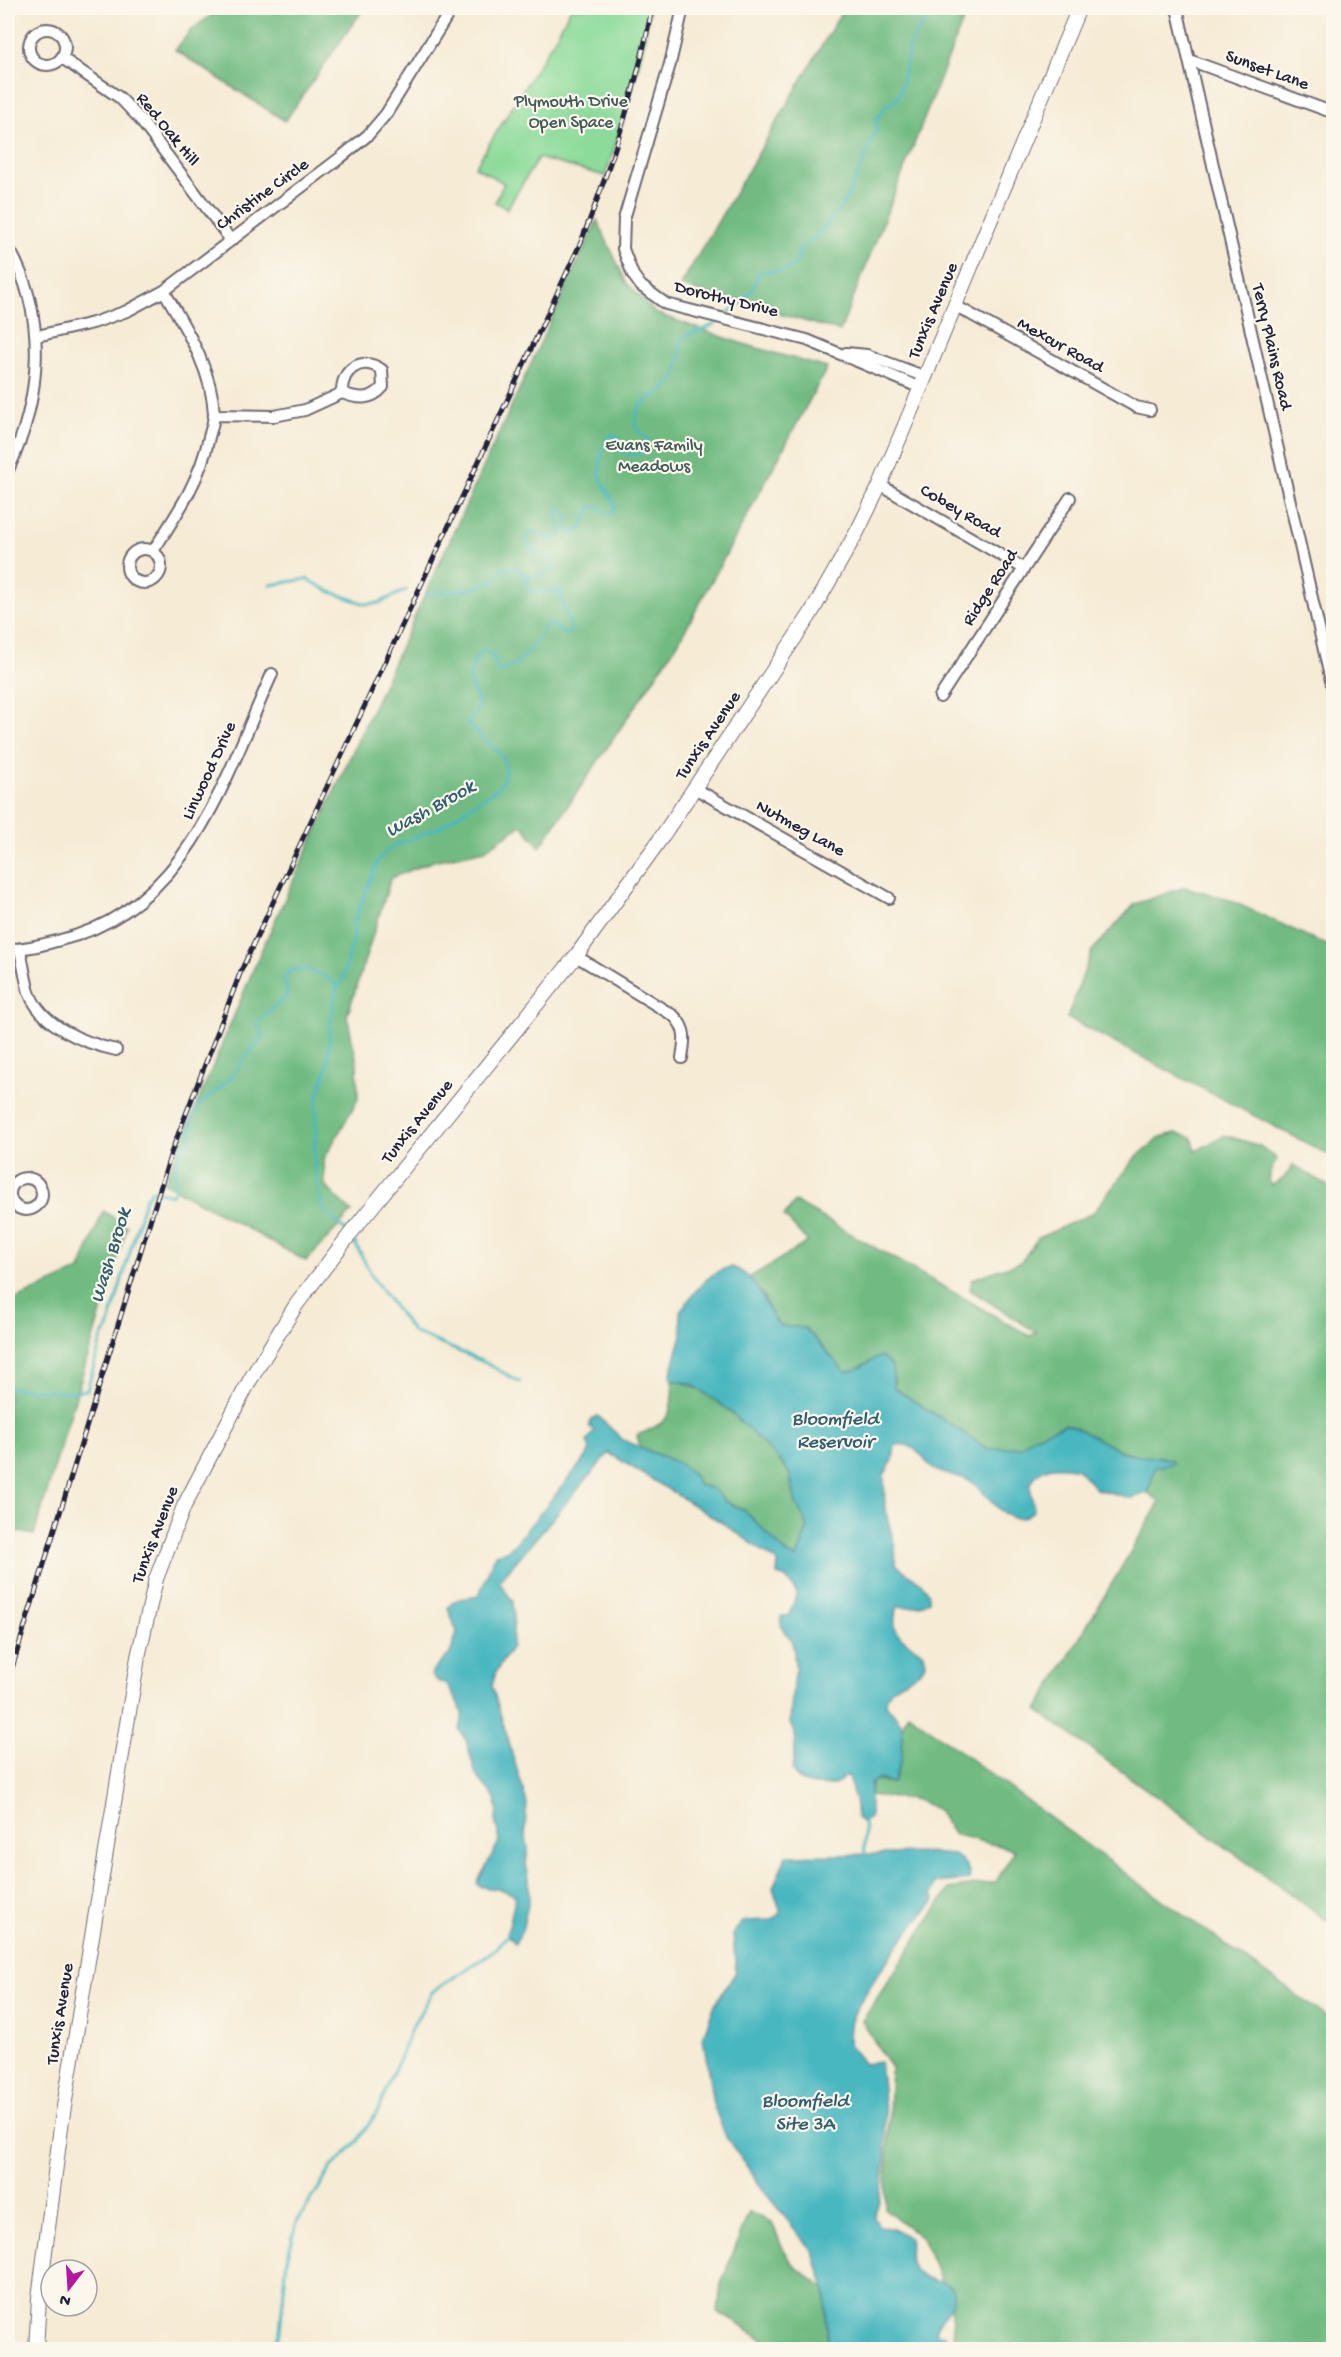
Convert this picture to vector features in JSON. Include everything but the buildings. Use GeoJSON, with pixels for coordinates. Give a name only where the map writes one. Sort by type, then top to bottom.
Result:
{"type":"FeatureCollection","features":[{"type":"Feature","properties":{"kind":"main road","name":"Tunxis Avenue"},"geometry":{"type":"LineString","coordinates":[[36,2349],[42,2274],[62,2119],[138,1657],[156,1579],[184,1506],[253,1374],[296,1305],[350,1234],[576,956],[696,789],[810,615],[858,530],[880,484],[1079,8]]}},
{"type":"Feature","properties":{"kind":"street","name":"Christine Circle"},"geometry":{"type":"LineString","coordinates":[[37,336],[93,323],[127,311],[164,291],[368,135],[386,114],[452,8]]}},
{"type":"Feature","properties":{"kind":"street","name":"Dorothy Drive"},"geometry":{"type":"LineString","coordinates":[[683,8],[667,76],[624,219],[623,249],[633,275],[653,296],[666,303],[778,331],[843,353],[862,365],[924,383]]}},
{"type":"Feature","properties":{"kind":"street","name":"Terry Plains Road"},"geometry":{"type":"LineString","coordinates":[[1177,8],[1334,694]]}},
{"type":"Feature","properties":{"kind":"street","name":"Red Oak Hill"},"geometry":{"type":"LineString","coordinates":[[62,58],[120,98],[140,117],[230,239]]}},
{"type":"Feature","properties":{"kind":"street","name":"Sunset Lane"},"geometry":{"type":"LineString","coordinates":[[1189,60],[1334,113]]}},
{"type":"Feature","properties":{"kind":"street"},"geometry":{"type":"LineString","coordinates":[[8,248],[21,275],[37,336],[29,414],[8,470]]}},
{"type":"Feature","properties":{"kind":"street"},"geometry":{"type":"LineString","coordinates":[[153,551],[187,499],[200,473],[214,415],[205,375],[192,339],[164,291]]}},
{"type":"Feature","properties":{"kind":"street","name":"Mexcur Road"},"geometry":{"type":"LineString","coordinates":[[956,306],[1136,407],[1150,410]]}},
{"type":"Feature","properties":{"kind":"street"},"geometry":{"type":"LineString","coordinates":[[214,415],[274,416],[305,410],[342,393]]}},
{"type":"Feature","properties":{"kind":"street","name":"Cobey Road"},"geometry":{"type":"LineString","coordinates":[[880,484],[1023,568]]}},
{"type":"Feature","properties":{"kind":"street","name":"Ridge Road"},"geometry":{"type":"LineString","coordinates":[[940,697],[1070,498]]}},
{"type":"Feature","properties":{"kind":"street","name":"Linwood Drive"},"geometry":{"type":"LineString","coordinates":[[8,949],[20,950],[77,936],[105,924],[137,903],[164,880],[204,827],[272,674]]}},
{"type":"Feature","properties":{"kind":"street","name":"Nutmeg Lane"},"geometry":{"type":"LineString","coordinates":[[696,789],[889,898]]}},
{"type":"Feature","properties":{"kind":"street"},"geometry":{"type":"LineString","coordinates":[[20,950],[30,993],[38,1008],[67,1033],[90,1045],[117,1050]]}},
{"type":"Feature","properties":{"kind":"street"},"geometry":{"type":"LineString","coordinates":[[576,956],[674,1016],[684,1026],[686,1039],[682,1058]]}},
{"type":"Feature","properties":{"kind":"green space"},"geometry":{"type":"Polygon","coordinates":[[[222,8],[364,8],[285,121],[175,50],[192,29],[222,8]]]}},
{"type":"Feature","properties":{"kind":"green space","name":"Plymouth Drive Open Space"},"geometry":{"type":"Polygon","coordinates":[[[571,8],[650,8],[632,93],[619,134],[605,176],[538,158],[507,209],[495,202],[504,183],[475,167],[555,38],[571,8]]]}},
{"type":"Feature","properties":{"kind":"green space"},"geometry":{"type":"Polygon","coordinates":[[[844,8],[968,8],[840,331],[680,286],[844,8]]]}},
{"type":"Feature","properties":{"kind":"green space","name":"Evans Family Meadows"},"geometry":{"type":"Polygon","coordinates":[[[597,220],[626,282],[655,313],[740,343],[827,368],[678,643],[540,847],[522,825],[485,850],[433,861],[391,878],[347,1016],[357,1062],[358,1099],[324,1159],[325,1186],[352,1212],[306,1261],[164,1183],[261,951],[597,220]]]}},
{"type":"Feature","properties":{"kind":"green space"},"geometry":{"type":"Polygon","coordinates":[[[1185,887],[1225,898],[1333,948],[1333,1157],[1067,1018],[1092,951],[1135,904],[1185,887]]]}},
{"type":"Feature","properties":{"kind":"green space"},"geometry":{"type":"Polygon","coordinates":[[[1176,1133],[1192,1137],[1196,1151],[1225,1135],[1260,1146],[1277,1159],[1270,1175],[1271,1186],[1283,1179],[1293,1165],[1333,1189],[1333,1925],[1037,1710],[1160,1502],[1148,1493],[1155,1467],[1162,1465],[1163,1457],[1140,1457],[1124,1452],[1065,1424],[1033,1437],[1020,1447],[988,1449],[894,1388],[894,1378],[863,1365],[853,1372],[845,1372],[805,1328],[780,1326],[773,1318],[763,1295],[747,1279],[808,1242],[784,1216],[795,1202],[1030,1336],[1036,1332],[970,1290],[972,1279],[1021,1262],[1038,1238],[1093,1213],[1135,1158],[1161,1137],[1176,1133]]]}},
{"type":"Feature","properties":{"kind":"green space"},"geometry":{"type":"Polygon","coordinates":[[[103,1211],[127,1226],[34,1535],[8,1529],[8,1303],[80,1270],[103,1211]]]}},
{"type":"Feature","properties":{"kind":"green space"},"geometry":{"type":"Polygon","coordinates":[[[673,1380],[688,1384],[721,1404],[753,1432],[790,1474],[792,1489],[808,1526],[797,1559],[786,1553],[744,1510],[726,1502],[713,1489],[699,1485],[692,1473],[678,1463],[640,1447],[637,1435],[657,1426],[667,1416],[670,1409],[673,1380]]]}},
{"type":"Feature","properties":{"kind":"green space"},"geometry":{"type":"Polygon","coordinates":[[[908,1713],[1129,1876],[1333,2021],[1333,2349],[956,2349],[951,2304],[922,2238],[885,2209],[891,2068],[862,2021],[949,1889],[996,1882],[1015,1850],[953,1834],[938,1810],[918,1800],[870,1795],[872,1780],[893,1783],[899,1765],[902,1730],[908,1713]]]}},
{"type":"Feature","properties":{"kind":"green space"},"geometry":{"type":"Polygon","coordinates":[[[749,2212],[772,2222],[791,2261],[805,2275],[825,2288],[828,2349],[779,2349],[718,2312],[721,2284],[749,2212]]]}},
{"type":"Feature","properties":{"kind":"water","name":"Bloomfield Reservoir"},"geometry":{"type":"Polygon","coordinates":[[[732,1267],[749,1278],[755,1285],[780,1326],[805,1328],[845,1372],[859,1368],[881,1356],[892,1366],[894,1388],[988,1449],[1020,1447],[1033,1437],[1065,1424],[1125,1453],[1166,1458],[1172,1460],[1173,1464],[1155,1467],[1148,1493],[1131,1498],[1096,1489],[1078,1469],[1056,1467],[1043,1470],[1033,1479],[1030,1486],[1034,1510],[1024,1517],[1015,1518],[999,1509],[968,1480],[936,1471],[912,1448],[902,1444],[895,1445],[893,1460],[884,1475],[885,1509],[895,1547],[896,1564],[923,1585],[929,1595],[929,1601],[921,1605],[898,1606],[895,1623],[899,1635],[923,1653],[925,1663],[917,1674],[897,1685],[888,1696],[886,1704],[902,1724],[902,1757],[893,1783],[878,1779],[870,1783],[870,1818],[863,1822],[857,1818],[855,1799],[847,1775],[835,1785],[817,1785],[806,1783],[792,1771],[796,1739],[790,1722],[796,1669],[793,1646],[781,1623],[782,1616],[789,1616],[797,1593],[786,1578],[777,1575],[778,1562],[724,1524],[609,1453],[499,1581],[513,1602],[514,1618],[512,1646],[496,1672],[492,1686],[527,1803],[525,1830],[528,1850],[526,1864],[529,1900],[522,1931],[515,1943],[507,1934],[516,1896],[502,1890],[479,1886],[477,1883],[500,1840],[495,1821],[498,1812],[495,1798],[476,1775],[466,1740],[459,1730],[462,1717],[459,1706],[446,1683],[439,1682],[432,1676],[432,1671],[450,1654],[457,1632],[448,1608],[454,1601],[479,1596],[495,1554],[506,1551],[514,1545],[587,1456],[590,1449],[587,1442],[594,1431],[589,1426],[592,1419],[598,1416],[623,1440],[678,1463],[692,1473],[699,1485],[713,1489],[726,1502],[744,1510],[786,1553],[797,1559],[808,1526],[796,1503],[790,1474],[783,1464],[730,1411],[692,1384],[673,1380],[670,1377],[682,1335],[680,1311],[696,1290],[709,1278],[723,1269],[732,1267]]]}},
{"type":"Feature","properties":{"kind":"water","name":"Bloomfield Site 3A"},"geometry":{"type":"Polygon","coordinates":[[[928,1853],[955,1855],[968,1869],[969,1880],[936,1883],[931,1894],[935,1900],[932,1905],[913,1925],[875,1979],[856,2011],[850,2024],[849,2045],[864,2064],[880,2062],[886,2141],[883,2181],[874,2217],[879,2226],[893,2229],[909,2237],[910,2261],[917,2273],[952,2288],[953,2302],[939,2321],[935,2333],[945,2335],[947,2340],[939,2346],[939,2349],[828,2349],[825,2288],[814,2253],[767,2195],[726,2137],[713,2104],[703,2037],[715,2004],[736,1972],[733,1933],[744,1921],[771,1920],[779,1915],[780,1910],[773,1888],[786,1856],[928,1853]]]}},
{"type":"Feature","properties":{"kind":"waterway","name":"Wash Brook"},"geometry":{"type":"LineString","coordinates":[[726,315],[751,292],[760,272],[781,271],[797,264],[799,249],[819,235],[848,196],[876,132],[876,120],[885,107],[896,100],[901,90],[909,46],[925,22],[930,8]]}},
{"type":"Feature","properties":{"kind":"waterway","name":"Wash Brook"},"geometry":{"type":"LineString","coordinates":[[8,1388],[58,1392],[87,1390],[102,1337],[108,1328],[145,1199],[152,1190],[172,1195],[175,1189],[176,1166],[191,1138],[191,1125],[197,1108],[222,1087],[264,1036],[258,1025],[264,1015],[286,997],[287,988],[283,980],[290,971],[303,969],[326,977],[337,986],[342,981],[355,934],[353,925],[378,860],[393,846],[440,827],[498,788],[504,779],[506,769],[502,756],[468,724],[477,711],[479,702],[472,688],[470,675],[474,663],[483,650],[492,655],[499,670],[507,668],[521,660],[547,624],[554,624],[560,632],[567,634],[572,629],[561,601],[562,590],[531,592],[526,583],[530,576],[545,574],[554,568],[554,559],[530,549],[526,538],[532,531],[554,539],[562,534],[556,514],[561,510],[568,516],[568,526],[572,532],[581,530],[590,508],[599,507],[606,513],[612,512],[616,507],[600,477],[601,457],[607,440],[612,434],[618,437],[622,451],[631,454],[639,453],[644,449],[648,440],[635,427],[636,415],[640,407],[670,385],[675,377],[682,338],[719,321]]}},
{"type":"Feature","properties":{"kind":"waterway"},"geometry":{"type":"LineString","coordinates":[[426,595],[471,589],[495,580],[503,568],[518,569],[529,578]]}},
{"type":"Feature","properties":{"kind":"waterway"},"geometry":{"type":"LineString","coordinates":[[270,585],[307,579],[331,592],[366,604],[379,603],[406,590]]}},
{"type":"Feature","properties":{"kind":"waterway"},"geometry":{"type":"LineString","coordinates":[[337,986],[330,1024],[328,1063],[317,1100],[314,1160],[319,1196],[325,1212],[347,1232]]}},
{"type":"Feature","properties":{"kind":"waterway"},"geometry":{"type":"LineString","coordinates":[[352,1237],[374,1280],[413,1332],[484,1362],[520,1382]]}},
{"type":"Feature","properties":{"kind":"waterway"},"geometry":{"type":"LineString","coordinates":[[864,1819],[865,1857]]}},
{"type":"Feature","properties":{"kind":"waterway"},"geometry":{"type":"LineString","coordinates":[[272,2350],[280,2331],[287,2259],[297,2222],[332,2167],[358,2141],[378,2110],[411,2029],[432,1992],[495,1950],[510,1932]]}},
{"type":"Feature","properties":{"kind":"railway"},"geometry":{"type":"LineString","coordinates":[[8,1681],[171,1153],[241,971],[581,242],[622,127],[639,68],[652,8]]}}]}
